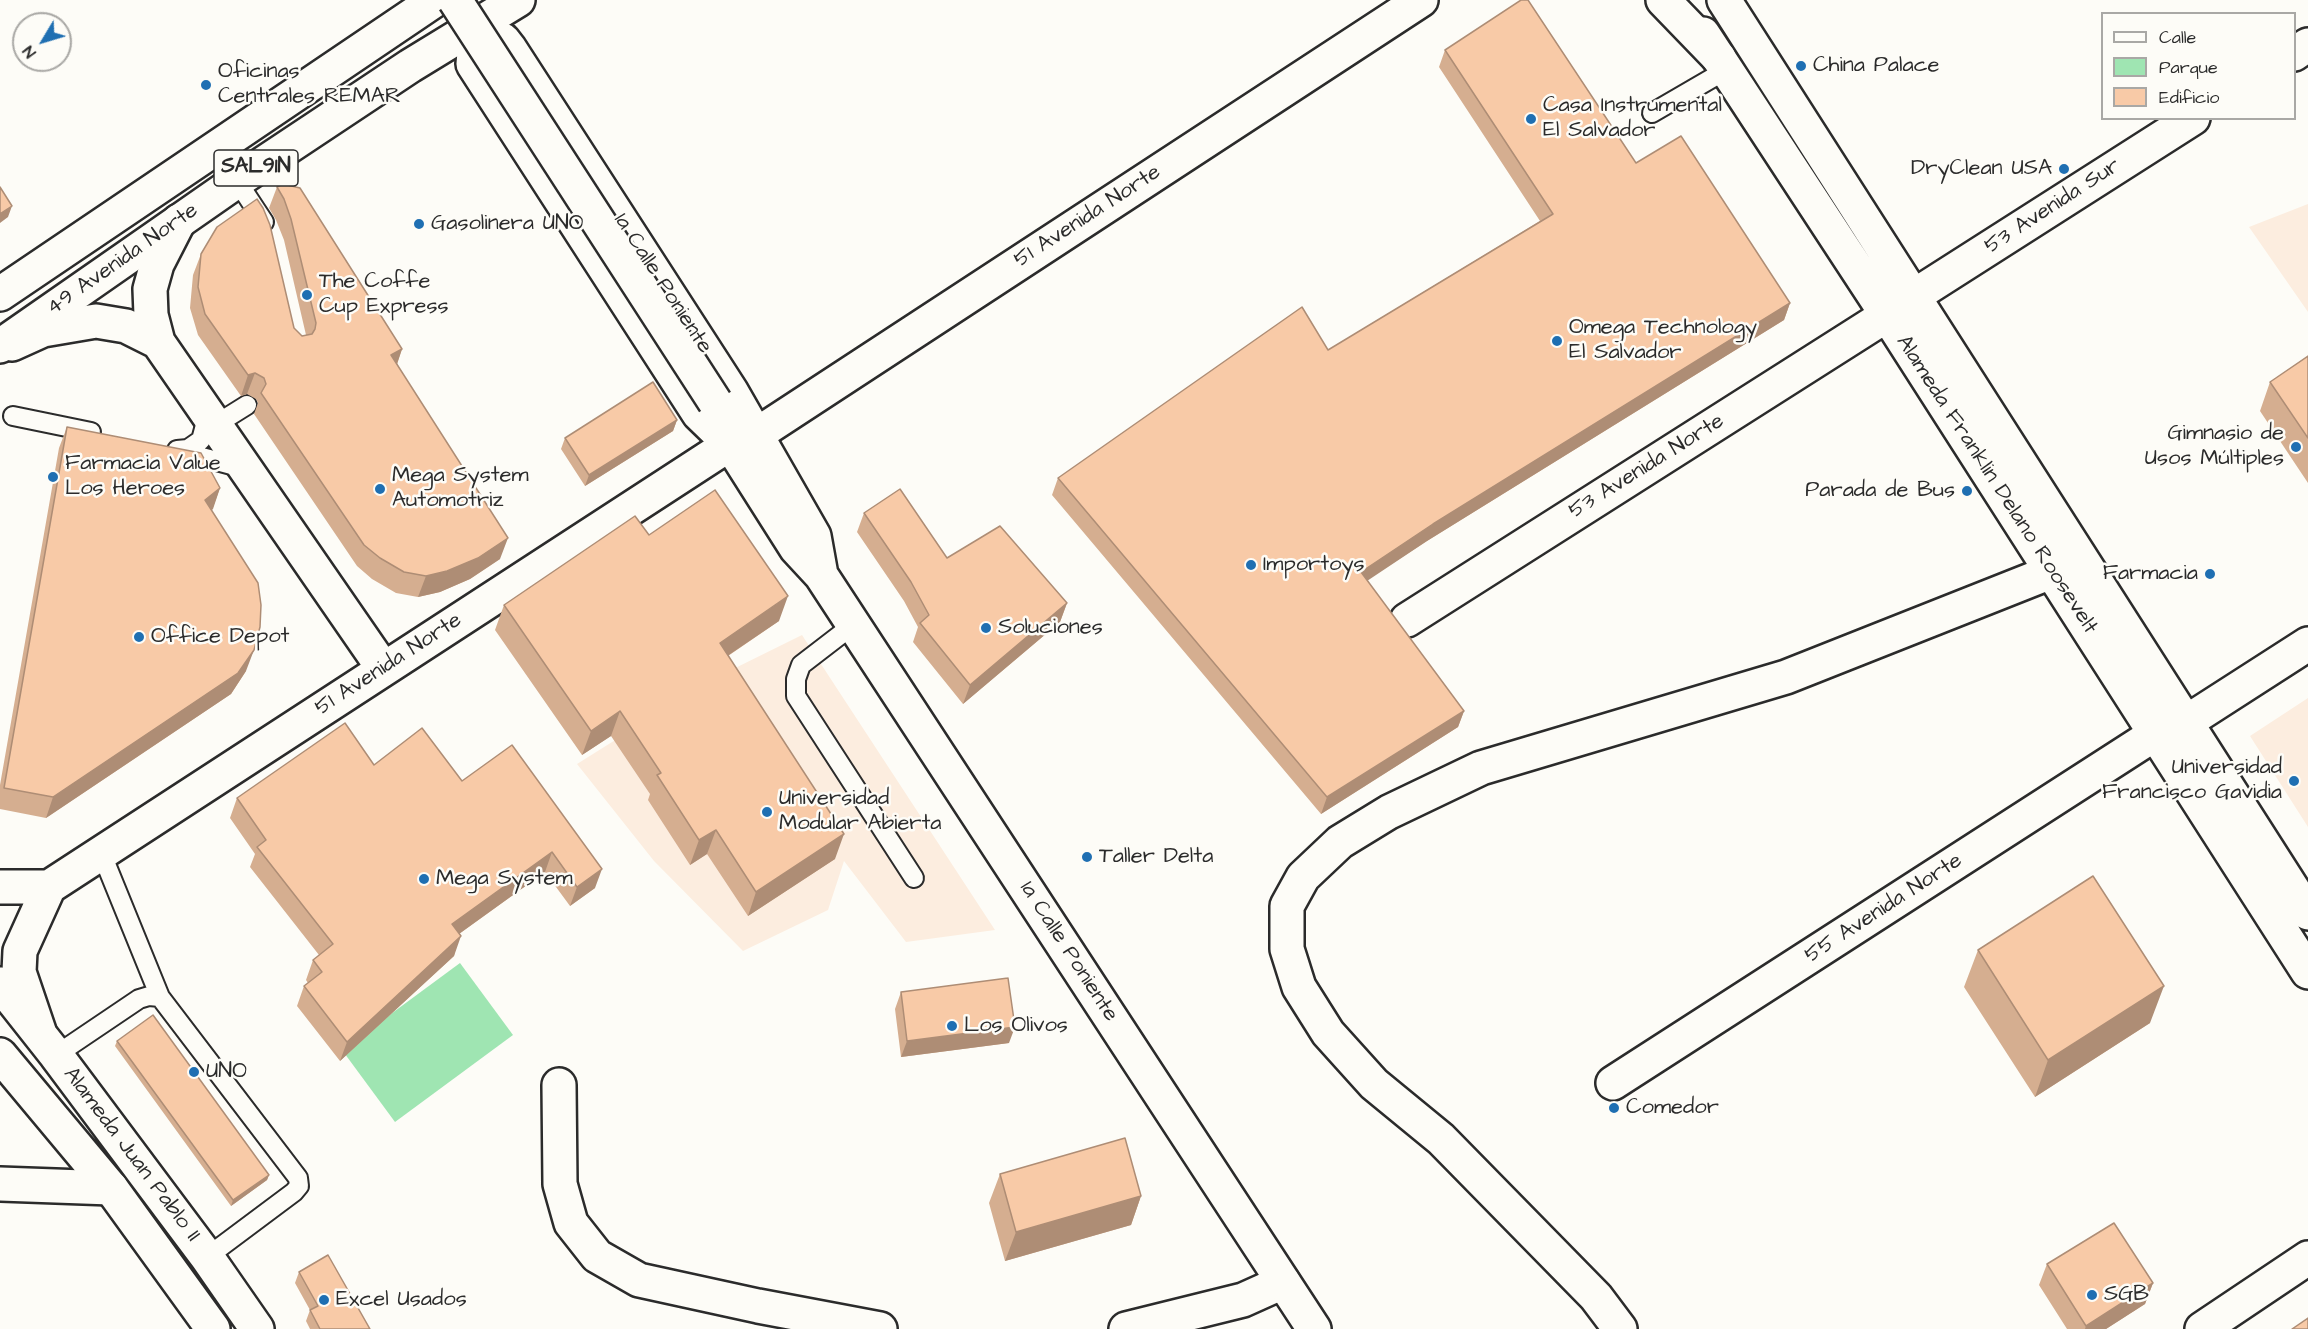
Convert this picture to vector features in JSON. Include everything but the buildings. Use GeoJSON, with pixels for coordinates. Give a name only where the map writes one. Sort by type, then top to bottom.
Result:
{"type":"FeatureCollection","features":[{"type":"Feature","properties":{"kind":"street"},"geometry":{"type":"LineString","coordinates":[[388,32],[403,0]]}},
{"type":"Feature","properties":{"kind":"street","name":"49 Avenida Norte"},"geometry":{"type":"LineString","coordinates":[[0,294],[435,0]]}},
{"type":"Feature","properties":{"kind":"street","name":"1a Calle Poniente"},"geometry":{"type":"LineString","coordinates":[[455,0],[715,402],[743,440],[796,548],[822,575],[1314,1329]]}},
{"type":"Feature","properties":{"kind":"street","name":"49 Avenida Norte"},"geometry":{"type":"LineString","coordinates":[[0,348],[237,181],[410,66],[518,0]]}},
{"type":"Feature","properties":{"kind":"street"},"geometry":{"type":"LineString","coordinates":[[510,49],[513,27],[521,7],[530,0]]}},
{"type":"Feature","properties":{"kind":"street","name":"51 Avenida Norte"},"geometry":{"type":"LineString","coordinates":[[49,887],[383,668],[743,440],[1421,0]]}},
{"type":"Feature","properties":{"kind":"street"},"geometry":{"type":"LineString","coordinates":[[1664,0],[1723,64]]}},
{"type":"Feature","properties":{"kind":"street","name":"Alameda Franklin Delano Roosevelt"},"geometry":{"type":"LineString","coordinates":[[1681,0],[1887,315],[2051,572],[2308,913]]}},
{"type":"Feature","properties":{"kind":"street","name":"Alameda Franklin Delano Roosevelt"},"geometry":{"type":"LineString","coordinates":[[1724,0],[1914,296],[2170,729],[2308,972]]}},
{"type":"Feature","properties":{"kind":"street"},"geometry":{"type":"LineString","coordinates":[[477,70],[473,64],[473,56],[480,46],[497,38],[503,40],[510,49]]}},
{"type":"Feature","properties":{"kind":"street","name":"1a Calle Poniente"},"geometry":{"type":"LineString","coordinates":[[510,49],[730,391],[743,440]]}},
{"type":"Feature","properties":{"kind":"street"},"geometry":{"type":"LineString","coordinates":[[410,66],[430,57],[443,57],[453,58],[477,70]]}},
{"type":"Feature","properties":{"kind":"street","name":"1a Calle Poniente"},"geometry":{"type":"LineString","coordinates":[[477,70],[699,414],[743,440]]}},
{"type":"Feature","properties":{"kind":"street","name":"53 Avenida Sur"},"geometry":{"type":"LineString","coordinates":[[1914,296],[2190,120]]}},
{"type":"Feature","properties":{"kind":"street"},"geometry":{"type":"LineString","coordinates":[[179,221],[157,264],[150,289],[151,315],[158,342],[383,668]]}},
{"type":"Feature","properties":{"kind":"street","name":"53 Avenida Norte"},"geometry":{"type":"LineString","coordinates":[[1407,620],[1887,315]]}},
{"type":"Feature","properties":{"kind":"street"},"geometry":{"type":"LineString","coordinates":[[0,348],[43,330],[96,321],[126,326],[158,342]]}},
{"type":"Feature","properties":{"kind":"street"},"geometry":{"type":"LineString","coordinates":[[1620,1329],[1596,1297],[1441,1139],[1374,1084],[1328,1033],[1299,987],[1287,949],[1287,906],[1303,877],[1340,842],[1389,812],[1481,768],[1786,677],[2051,572]]}},
{"type":"Feature","properties":{"kind":"street","name":"55 Avenida Norte"},"geometry":{"type":"LineString","coordinates":[[1613,1083],[2170,729],[2308,644]]}},
{"type":"Feature","properties":{"kind":"street"},"geometry":{"type":"LineString","coordinates":[[0,887],[49,887],[20,951],[19,972],[49,1045]]}},
{"type":"Feature","properties":{"kind":"street","name":"Alameda Juan Pablo II"},"geometry":{"type":"LineString","coordinates":[[0,984],[49,1045],[207,1257],[257,1329]]}},
{"type":"Feature","properties":{"kind":"street","name":"Alameda Juan Pablo II"},"geometry":{"type":"LineString","coordinates":[[0,1054],[111,1188],[213,1329]]}},
{"type":"Feature","properties":{"kind":"street"},"geometry":{"type":"LineString","coordinates":[[559,1085],[560,1184],[571,1223],[597,1256],[639,1280],[880,1329]]}},
{"type":"Feature","properties":{"kind":"street"},"geometry":{"type":"LineString","coordinates":[[0,1184],[111,1188]]}},
{"type":"Feature","properties":{"kind":"street"},"geometry":{"type":"LineString","coordinates":[[2202,1329],[2308,1258]]}},
{"type":"Feature","properties":{"kind":"street"},"geometry":{"type":"LineString","coordinates":[[1126,1329],[1244,1300],[1283,1282]]}},
{"type":"Feature","properties":{"kind":"lane"},"geometry":{"type":"LineString","coordinates":[[1652,113],[1723,64]]}},
{"type":"Feature","properties":{"kind":"lane"},"geometry":{"type":"LineString","coordinates":[[237,181],[259,213],[269,233]]}},
{"type":"Feature","properties":{"kind":"lane"},"geometry":{"type":"LineString","coordinates":[[246,469],[171,449],[188,449],[201,440],[212,420],[247,405]]}},
{"type":"Feature","properties":{"kind":"lane"},"geometry":{"type":"LineString","coordinates":[[13,416],[107,436]]}},
{"type":"Feature","properties":{"kind":"lane"},"geometry":{"type":"LineString","coordinates":[[853,624],[801,665],[796,679],[796,696],[914,878]]}},
{"type":"Feature","properties":{"kind":"lane"},"geometry":{"type":"LineString","coordinates":[[101,852],[160,996],[298,1178],[298,1186],[294,1192],[207,1257]]}},
{"type":"Feature","properties":{"kind":"lane"},"geometry":{"type":"LineString","coordinates":[[49,1045],[139,999],[160,996]]}},
{"type":"Feature","properties":{"kind":"shaded area"},"geometry":{"type":"Polygon","coordinates":[[[2308,204],[2308,312],[2249,227],[2308,204]]]}},
{"type":"Feature","properties":{"kind":"shaded area","name":"Universidad Modular Abierta"},"geometry":{"type":"Polygon","coordinates":[[[802,635],[995,930],[906,942],[844,861],[828,910],[743,951],[654,861],[577,764],[711,680],[802,635]]]}},
{"type":"Feature","properties":{"kind":"shaded area","name":"Universidad Francisco Gavidia"},"geometry":{"type":"Polygon","coordinates":[[[2308,698],[2308,827],[2250,736],[2308,698]]]}},
{"type":"Feature","properties":{"kind":"green space"},"geometry":{"type":"Polygon","coordinates":[[[460,963],[513,1035],[395,1122],[342,1050],[460,963]]]}},
{"type":"Feature","properties":{"kind":"place","name":"China Palace"},"geometry":{"type":"Point","coordinates":[1801,66]}},
{"type":"Feature","properties":{"kind":"place","name":"Oficinas Centrales REMAR"},"geometry":{"type":"Point","coordinates":[206,85]}},
{"type":"Feature","properties":{"kind":"place","name":"Casa Instrumental El Salvador"},"geometry":{"type":"Point","coordinates":[1531,119]}},
{"type":"Feature","properties":{"kind":"place","name":"DryClean USA"},"geometry":{"type":"Point","coordinates":[2064,169]}},
{"type":"Feature","properties":{"kind":"place","name":"Gasolinera UNO"},"geometry":{"type":"Point","coordinates":[419,224]}},
{"type":"Feature","properties":{"kind":"place","name":"The Coffe Cup Express"},"geometry":{"type":"Point","coordinates":[307,295]}},
{"type":"Feature","properties":{"kind":"place","name":"Omega Technology El Salvador"},"geometry":{"type":"Point","coordinates":[1557,341]}},
{"type":"Feature","properties":{"kind":"place","name":"Gimnasio de Usos Múltiples"},"geometry":{"type":"Point","coordinates":[2296,447]}},
{"type":"Feature","properties":{"kind":"place","name":"Farmacia Value Los Heroes"},"geometry":{"type":"Point","coordinates":[53,477]}},
{"type":"Feature","properties":{"kind":"place","name":"Mega System Automotriz"},"geometry":{"type":"Point","coordinates":[380,489]}},
{"type":"Feature","properties":{"kind":"place","name":"Parada de Bus"},"geometry":{"type":"Point","coordinates":[1967,491]}},
{"type":"Feature","properties":{"kind":"place","name":"Importoys"},"geometry":{"type":"Point","coordinates":[1251,565]}},
{"type":"Feature","properties":{"kind":"place","name":"Farmacia"},"geometry":{"type":"Point","coordinates":[2210,574]}},
{"type":"Feature","properties":{"kind":"place","name":"Soluciones"},"geometry":{"type":"Point","coordinates":[986,628]}},
{"type":"Feature","properties":{"kind":"place","name":"Office Depot"},"geometry":{"type":"Point","coordinates":[139,637]}},
{"type":"Feature","properties":{"kind":"place","name":"Universidad Francisco Gavidia"},"geometry":{"type":"Point","coordinates":[2294,781]}},
{"type":"Feature","properties":{"kind":"place","name":"Universidad Modular Abierta"},"geometry":{"type":"Point","coordinates":[767,812]}},
{"type":"Feature","properties":{"kind":"place","name":"Taller Delta"},"geometry":{"type":"Point","coordinates":[1087,857]}},
{"type":"Feature","properties":{"kind":"place","name":"Mega System"},"geometry":{"type":"Point","coordinates":[424,879]}},
{"type":"Feature","properties":{"kind":"place","name":"Los Olivos"},"geometry":{"type":"Point","coordinates":[952,1026]}},
{"type":"Feature","properties":{"kind":"place","name":"UNO"},"geometry":{"type":"Point","coordinates":[194,1072]}},
{"type":"Feature","properties":{"kind":"place","name":"Comedor"},"geometry":{"type":"Point","coordinates":[1614,1108]}},
{"type":"Feature","properties":{"kind":"place","name":"SGB"},"geometry":{"type":"Point","coordinates":[2092,1295]}},
{"type":"Feature","properties":{"kind":"place","name":"Excel Usados"},"geometry":{"type":"Point","coordinates":[324,1300]}}]}
